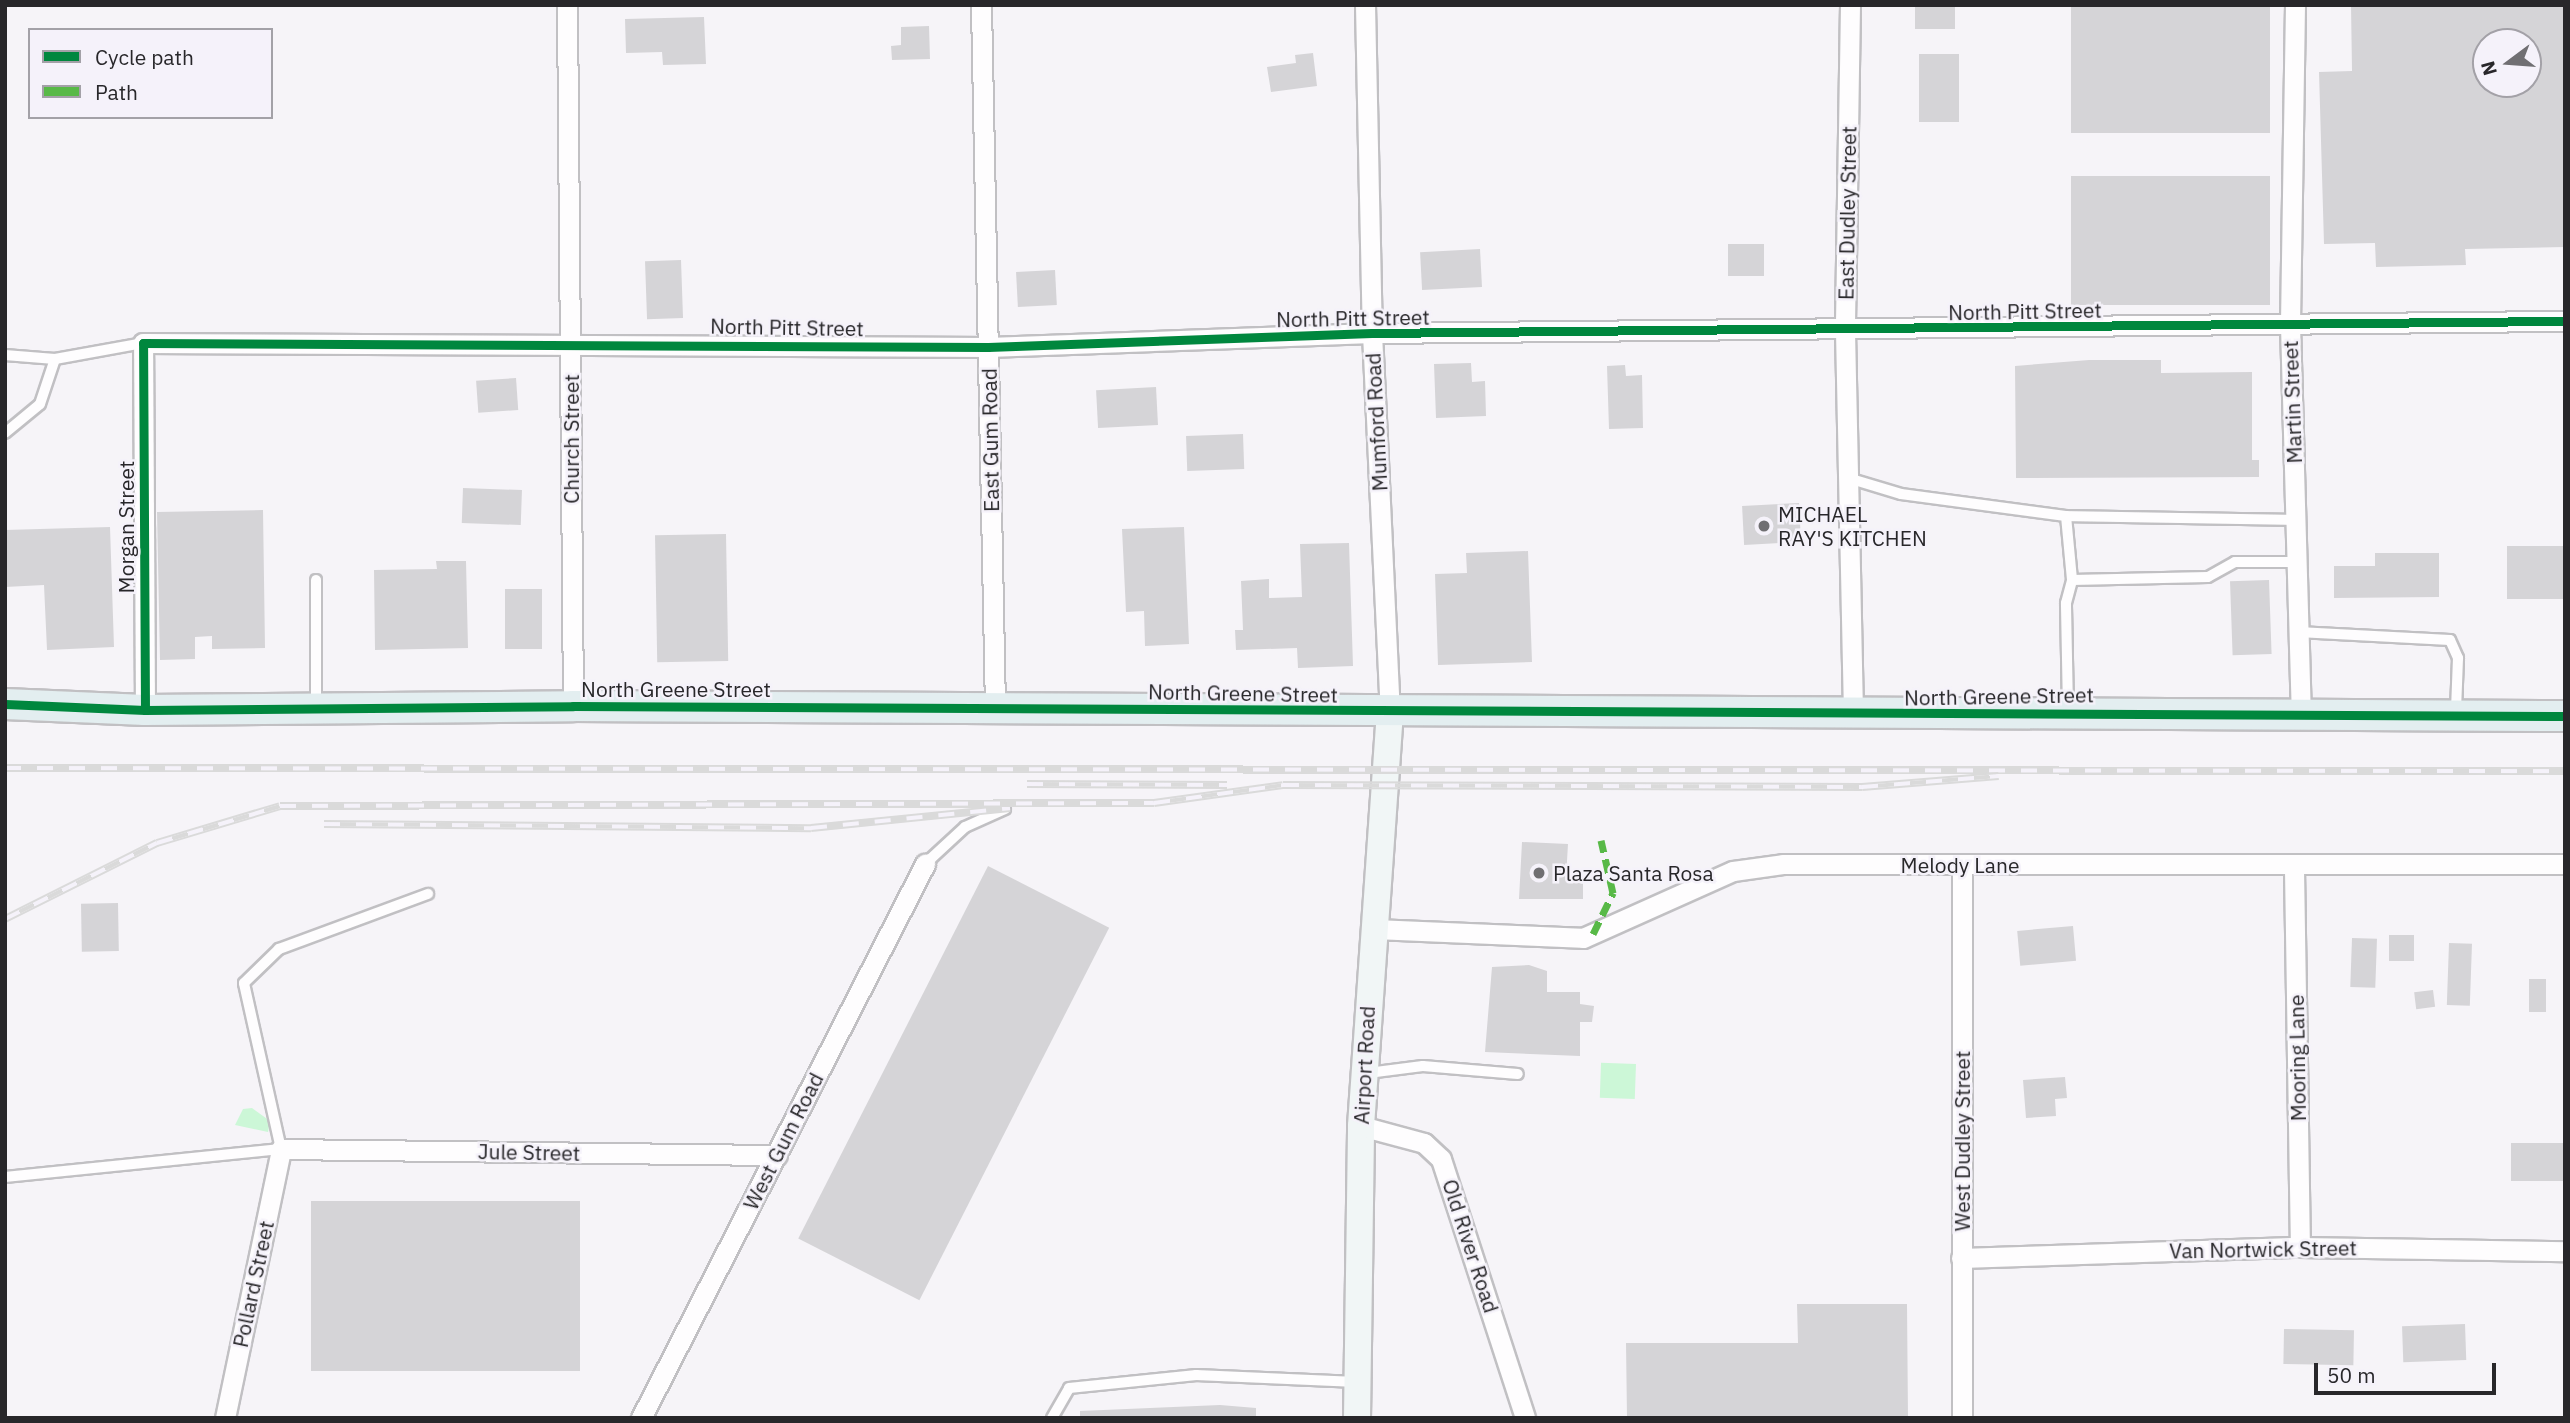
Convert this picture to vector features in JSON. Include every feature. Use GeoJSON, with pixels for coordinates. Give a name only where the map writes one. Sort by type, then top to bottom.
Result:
{"type":"FeatureCollection","features":[{"type":"Feature","properties":{"kind":"main road","name":"North Greene Street"},"geometry":{"type":"LineString","coordinates":[[5,704],[145,710],[573,706],[995,707],[1853,716],[2068,712],[2565,716]]}},
{"type":"Feature","properties":{"kind":"street","name":"Church Street"},"geometry":{"type":"LineString","coordinates":[[567,5],[573,706]]}},
{"type":"Feature","properties":{"kind":"street","name":"East Gum Road"},"geometry":{"type":"LineString","coordinates":[[981,5],[995,707]]}},
{"type":"Feature","properties":{"kind":"street","name":"Mumford Road"},"geometry":{"type":"LineString","coordinates":[[1365,5],[1372,333],[1390,713]]}},
{"type":"Feature","properties":{"kind":"street","name":"East Dudley Street"},"geometry":{"type":"LineString","coordinates":[[1850,5],[1845,331],[1853,716]]}},
{"type":"Feature","properties":{"kind":"street","name":"Martin Street"},"geometry":{"type":"LineString","coordinates":[[2295,5],[2290,325],[2301,715]]}},
{"type":"Feature","properties":{"kind":"street","name":"North Pitt Street"},"geometry":{"type":"LineString","coordinates":[[143,343],[570,342],[988,347],[1372,333],[1845,331],[2565,321]]}},
{"type":"Feature","properties":{"kind":"street","name":"Morgan Street"},"geometry":{"type":"LineString","coordinates":[[143,343],[145,710]]}},
{"type":"Feature","properties":{"kind":"street","name":"Airport Road"},"geometry":{"type":"LineString","coordinates":[[1357,1418],[1361,1126],[1372,929],[1390,713]]}},
{"type":"Feature","properties":{"kind":"street","name":"West Gum Road"},"geometry":{"type":"LineString","coordinates":[[640,1418],[925,864]]}},
{"type":"Feature","properties":{"kind":"street","name":"Melody Lane"},"geometry":{"type":"LineString","coordinates":[[1372,929],[1558,942],[1593,934],[1756,866],[1962,864],[2294,869],[2565,864]]}},
{"type":"Feature","properties":{"kind":"street","name":"West Dudley Street"},"geometry":{"type":"LineString","coordinates":[[1962,864],[1962,1418]]}},
{"type":"Feature","properties":{"kind":"street","name":"Mooring Lane"},"geometry":{"type":"LineString","coordinates":[[2294,869],[2300,1247]]}},
{"type":"Feature","properties":{"kind":"street","name":"Old River Road"},"geometry":{"type":"LineString","coordinates":[[1361,1126],[1424,1143],[1441,1159],[1525,1418]]}},
{"type":"Feature","properties":{"kind":"street","name":"Jule Street"},"geometry":{"type":"LineString","coordinates":[[281,1149],[777,1155]]}},
{"type":"Feature","properties":{"kind":"street","name":"Pollard Street"},"geometry":{"type":"LineString","coordinates":[[225,1418],[281,1149]]}},
{"type":"Feature","properties":{"kind":"street","name":"Van Nortwick Street"},"geometry":{"type":"LineString","coordinates":[[1961,1258],[2300,1247],[2565,1251]]}},
{"type":"Feature","properties":{"kind":"lane"},"geometry":{"type":"LineString","coordinates":[[5,355],[55,359],[143,343]]}},
{"type":"Feature","properties":{"kind":"lane"},"geometry":{"type":"LineString","coordinates":[[5,433],[40,404],[55,359]]}},
{"type":"Feature","properties":{"kind":"lane"},"geometry":{"type":"LineString","coordinates":[[1849,478],[1901,494],[2066,516],[2295,520]]}},
{"type":"Feature","properties":{"kind":"lane"},"geometry":{"type":"LineString","coordinates":[[2066,516],[2072,580],[2066,603],[2068,712]]}},
{"type":"Feature","properties":{"kind":"lane"},"geometry":{"type":"LineString","coordinates":[[2072,580],[2208,577],[2235,562],[2296,562]]}},
{"type":"Feature","properties":{"kind":"lane"},"geometry":{"type":"LineString","coordinates":[[316,580],[316,707]]}},
{"type":"Feature","properties":{"kind":"lane"},"geometry":{"type":"LineString","coordinates":[[2298,632],[2450,640],[2458,658],[2456,715]]}},
{"type":"Feature","properties":{"kind":"lane"},"geometry":{"type":"LineString","coordinates":[[925,864],[965,827],[1006,809]]}},
{"type":"Feature","properties":{"kind":"lane"},"geometry":{"type":"LineString","coordinates":[[5,1177],[281,1149],[244,983],[279,949],[428,894]]}},
{"type":"Feature","properties":{"kind":"lane"},"geometry":{"type":"LineString","coordinates":[[1364,1074],[1423,1066],[1518,1074]]}},
{"type":"Feature","properties":{"kind":"lane"},"geometry":{"type":"LineString","coordinates":[[1052,1418],[1069,1388],[1196,1375],[1357,1382]]}},
{"type":"Feature","properties":{"kind":"green space"},"geometry":{"type":"Polygon","coordinates":[[[1601,1063],[1636,1064],[1635,1099],[1600,1098],[1601,1063]]]}},
{"type":"Feature","properties":{"kind":"green space"},"geometry":{"type":"Polygon","coordinates":[[[252,1108],[270,1121],[268,1132],[235,1125],[243,1109],[252,1108]]]}},
{"type":"Feature","properties":{"kind":"building"},"geometry":{"type":"Polygon","coordinates":[[[1915,5],[1955,5],[1955,29],[1915,29],[1915,5]]]}},
{"type":"Feature","properties":{"kind":"building"},"geometry":{"type":"Polygon","coordinates":[[[2071,5],[2270,5],[2270,133],[2071,133],[2071,5]]]}},
{"type":"Feature","properties":{"kind":"building"},"geometry":{"type":"Polygon","coordinates":[[[2351,5],[2565,5],[2565,247],[2465,249],[2466,265],[2376,267],[2375,243],[2324,244],[2319,72],[2352,71],[2351,5]]]}},
{"type":"Feature","properties":{"kind":"building"},"geometry":{"type":"Polygon","coordinates":[[[704,17],[706,64],[663,65],[662,52],[626,53],[625,19],[704,17]]]}},
{"type":"Feature","properties":{"kind":"building"},"geometry":{"type":"Polygon","coordinates":[[[929,26],[930,59],[892,60],[891,46],[901,45],[901,27],[929,26]]]}},
{"type":"Feature","properties":{"kind":"building"},"geometry":{"type":"Polygon","coordinates":[[[1313,53],[1317,86],[1271,92],[1267,67],[1296,63],[1295,55],[1313,53]]]}},
{"type":"Feature","properties":{"kind":"building"},"geometry":{"type":"Polygon","coordinates":[[[1919,54],[1959,54],[1959,122],[1919,122],[1919,54]]]}},
{"type":"Feature","properties":{"kind":"building"},"geometry":{"type":"Polygon","coordinates":[[[2071,176],[2270,176],[2270,305],[2071,305],[2071,176]]]}},
{"type":"Feature","properties":{"kind":"building"},"geometry":{"type":"Polygon","coordinates":[[[1728,244],[1764,244],[1764,276],[1728,276],[1728,244]]]}},
{"type":"Feature","properties":{"kind":"building"},"geometry":{"type":"Polygon","coordinates":[[[1480,249],[1482,287],[1422,290],[1420,252],[1480,249]]]}},
{"type":"Feature","properties":{"kind":"building"},"geometry":{"type":"Polygon","coordinates":[[[681,260],[683,318],[647,319],[645,261],[681,260]]]}},
{"type":"Feature","properties":{"kind":"building"},"geometry":{"type":"Polygon","coordinates":[[[1055,270],[1057,305],[1018,307],[1016,272],[1055,270]]]}},
{"type":"Feature","properties":{"kind":"building"},"geometry":{"type":"Polygon","coordinates":[[[2089,360],[2161,360],[2161,373],[2252,372],[2252,460],[2259,460],[2259,477],[2016,478],[2015,366],[2089,360]]]}},
{"type":"Feature","properties":{"kind":"building"},"geometry":{"type":"Polygon","coordinates":[[[1471,363],[1472,382],[1485,381],[1486,416],[1436,418],[1434,364],[1471,363]]]}},
{"type":"Feature","properties":{"kind":"building"},"geometry":{"type":"Polygon","coordinates":[[[1625,365],[1626,376],[1642,375],[1643,428],[1609,429],[1607,366],[1625,365]]]}},
{"type":"Feature","properties":{"kind":"building"},"geometry":{"type":"Polygon","coordinates":[[[516,378],[518,410],[478,413],[476,381],[516,378]]]}},
{"type":"Feature","properties":{"kind":"building"},"geometry":{"type":"Polygon","coordinates":[[[1156,387],[1158,425],[1098,428],[1096,390],[1156,387]]]}},
{"type":"Feature","properties":{"kind":"building"},"geometry":{"type":"Polygon","coordinates":[[[1243,434],[1244,469],[1187,471],[1186,436],[1243,434]]]}},
{"type":"Feature","properties":{"kind":"building"},"geometry":{"type":"Polygon","coordinates":[[[463,488],[522,490],[521,525],[462,523],[463,488]]]}},
{"type":"Feature","properties":{"kind":"building"},"geometry":{"type":"Polygon","coordinates":[[[1799,503],[1801,542],[1744,545],[1742,506],[1799,503]]]}},
{"type":"Feature","properties":{"kind":"building"},"geometry":{"type":"Polygon","coordinates":[[[263,510],[265,648],[212,649],[212,636],[195,637],[195,659],[160,660],[157,512],[263,510]]]}},
{"type":"Feature","properties":{"kind":"building"},"geometry":{"type":"Polygon","coordinates":[[[110,527],[114,647],[47,650],[44,585],[5,587],[5,530],[110,527]]]}},
{"type":"Feature","properties":{"kind":"building"},"geometry":{"type":"Polygon","coordinates":[[[1184,527],[1189,644],[1145,646],[1144,611],[1126,612],[1122,529],[1184,527]]]}},
{"type":"Feature","properties":{"kind":"building"},"geometry":{"type":"Polygon","coordinates":[[[726,534],[728,661],[657,662],[655,535],[726,534]]]}},
{"type":"Feature","properties":{"kind":"building"},"geometry":{"type":"Polygon","coordinates":[[[1349,543],[1353,666],[1298,668],[1297,648],[1236,650],[1235,630],[1243,630],[1241,581],[1269,579],[1269,598],[1302,597],[1300,544],[1349,543]]]}},
{"type":"Feature","properties":{"kind":"building"},"geometry":{"type":"Polygon","coordinates":[[[2507,546],[2565,546],[2565,599],[2507,599],[2507,546]]]}},
{"type":"Feature","properties":{"kind":"building"},"geometry":{"type":"Polygon","coordinates":[[[1528,551],[1532,662],[1438,665],[1435,574],[1467,573],[1466,553],[1528,551]]]}},
{"type":"Feature","properties":{"kind":"building"},"geometry":{"type":"Polygon","coordinates":[[[2375,553],[2439,553],[2439,597],[2334,598],[2334,566],[2375,566],[2375,553]]]}},
{"type":"Feature","properties":{"kind":"building"},"geometry":{"type":"Polygon","coordinates":[[[436,561],[466,561],[468,648],[375,650],[374,570],[437,569],[436,561]]]}},
{"type":"Feature","properties":{"kind":"building"},"geometry":{"type":"Polygon","coordinates":[[[2269,580],[2272,654],[2233,655],[2230,581],[2269,580]]]}},
{"type":"Feature","properties":{"kind":"building"},"geometry":{"type":"Polygon","coordinates":[[[505,589],[542,589],[542,649],[505,649],[505,589]]]}},
{"type":"Feature","properties":{"kind":"building"},"geometry":{"type":"Polygon","coordinates":[[[1522,842],[1568,844],[1566,878],[1583,879],[1583,899],[1519,899],[1522,842]]]}},
{"type":"Feature","properties":{"kind":"building"},"geometry":{"type":"Polygon","coordinates":[[[988,866],[1109,928],[919,1300],[798,1238],[988,866]]]}},
{"type":"Feature","properties":{"kind":"building"},"geometry":{"type":"Polygon","coordinates":[[[118,903],[119,951],[82,952],[81,904],[118,903]]]}},
{"type":"Feature","properties":{"kind":"building"},"geometry":{"type":"Polygon","coordinates":[[[2073,926],[2076,961],[2020,966],[2017,931],[2073,926]]]}},
{"type":"Feature","properties":{"kind":"building"},"geometry":{"type":"Polygon","coordinates":[[[2389,935],[2414,935],[2414,961],[2389,961],[2389,935]]]}},
{"type":"Feature","properties":{"kind":"building"},"geometry":{"type":"Polygon","coordinates":[[[2352,938],[2377,939],[2375,988],[2350,987],[2352,938]]]}},
{"type":"Feature","properties":{"kind":"building"},"geometry":{"type":"Polygon","coordinates":[[[2449,943],[2472,944],[2470,1006],[2447,1005],[2449,943]]]}},
{"type":"Feature","properties":{"kind":"building"},"geometry":{"type":"Polygon","coordinates":[[[1529,965],[1547,971],[1547,992],[1580,992],[1580,1004],[1594,1006],[1592,1022],[1580,1022],[1580,1056],[1485,1052],[1492,967],[1529,965]]]}},
{"type":"Feature","properties":{"kind":"building"},"geometry":{"type":"Polygon","coordinates":[[[2529,979],[2546,979],[2546,1012],[2529,1012],[2529,979]]]}},
{"type":"Feature","properties":{"kind":"building"},"geometry":{"type":"Polygon","coordinates":[[[2433,990],[2435,1007],[2416,1009],[2414,992],[2433,990]]]}},
{"type":"Feature","properties":{"kind":"building"},"geometry":{"type":"Polygon","coordinates":[[[2065,1077],[2067,1098],[2055,1099],[2056,1116],[2026,1118],[2023,1080],[2065,1077]]]}},
{"type":"Feature","properties":{"kind":"building"},"geometry":{"type":"Polygon","coordinates":[[[2511,1143],[2565,1143],[2565,1181],[2511,1181],[2511,1143]]]}},
{"type":"Feature","properties":{"kind":"building"},"geometry":{"type":"Polygon","coordinates":[[[311,1201],[580,1201],[580,1371],[311,1371],[311,1201]]]}},
{"type":"Feature","properties":{"kind":"building"},"geometry":{"type":"Polygon","coordinates":[[[1797,1304],[1907,1304],[1908,1418],[1627,1418],[1626,1343],[1798,1343],[1797,1304]]]}},
{"type":"Feature","properties":{"kind":"building"},"geometry":{"type":"Polygon","coordinates":[[[2465,1324],[2466,1360],[2403,1362],[2402,1326],[2465,1324]]]}},
{"type":"Feature","properties":{"kind":"building"},"geometry":{"type":"Polygon","coordinates":[[[2284,1329],[2354,1330],[2353,1365],[2283,1364],[2284,1329]]]}},
{"type":"Feature","properties":{"kind":"building"},"geometry":{"type":"Polygon","coordinates":[[[1220,1405],[1256,1408],[1256,1418],[1080,1418],[1080,1411],[1220,1405]]]}},
{"type":"Feature","properties":{"kind":"railway"},"geometry":{"type":"LineString","coordinates":[[5,768],[2565,771]]}},
{"type":"Feature","properties":{"kind":"railway"},"geometry":{"type":"LineString","coordinates":[[5,919],[157,843],[280,806],[1154,803],[1283,785],[1862,787],[1999,776]]}},
{"type":"Feature","properties":{"kind":"railway"},"geometry":{"type":"LineString","coordinates":[[1027,784],[1227,785]]}},
{"type":"Feature","properties":{"kind":"railway"},"geometry":{"type":"LineString","coordinates":[[324,824],[811,828],[1010,808]]}},
{"type":"Feature","properties":{"kind":"marked path"},"geometry":{"type":"LineString","coordinates":[[1593,934],[1613,893],[1601,840]]}},
{"type":"Feature","properties":{"kind":"cycle path"},"geometry":{"type":"LineString","coordinates":[[145,710],[143,343],[988,347],[1372,333],[2565,321]]}},
{"type":"Feature","properties":{"kind":"cycle path"},"geometry":{"type":"LineString","coordinates":[[5,704],[145,710],[573,706],[2565,716]]}},
{"type":"Feature","properties":{"kind":"place","name":"MICHAEL RAY'S KITCHEN"},"geometry":{"type":"Point","coordinates":[1764,526]}},
{"type":"Feature","properties":{"kind":"place","name":"Plaza Santa Rosa"},"geometry":{"type":"Point","coordinates":[1539,873]}}]}
